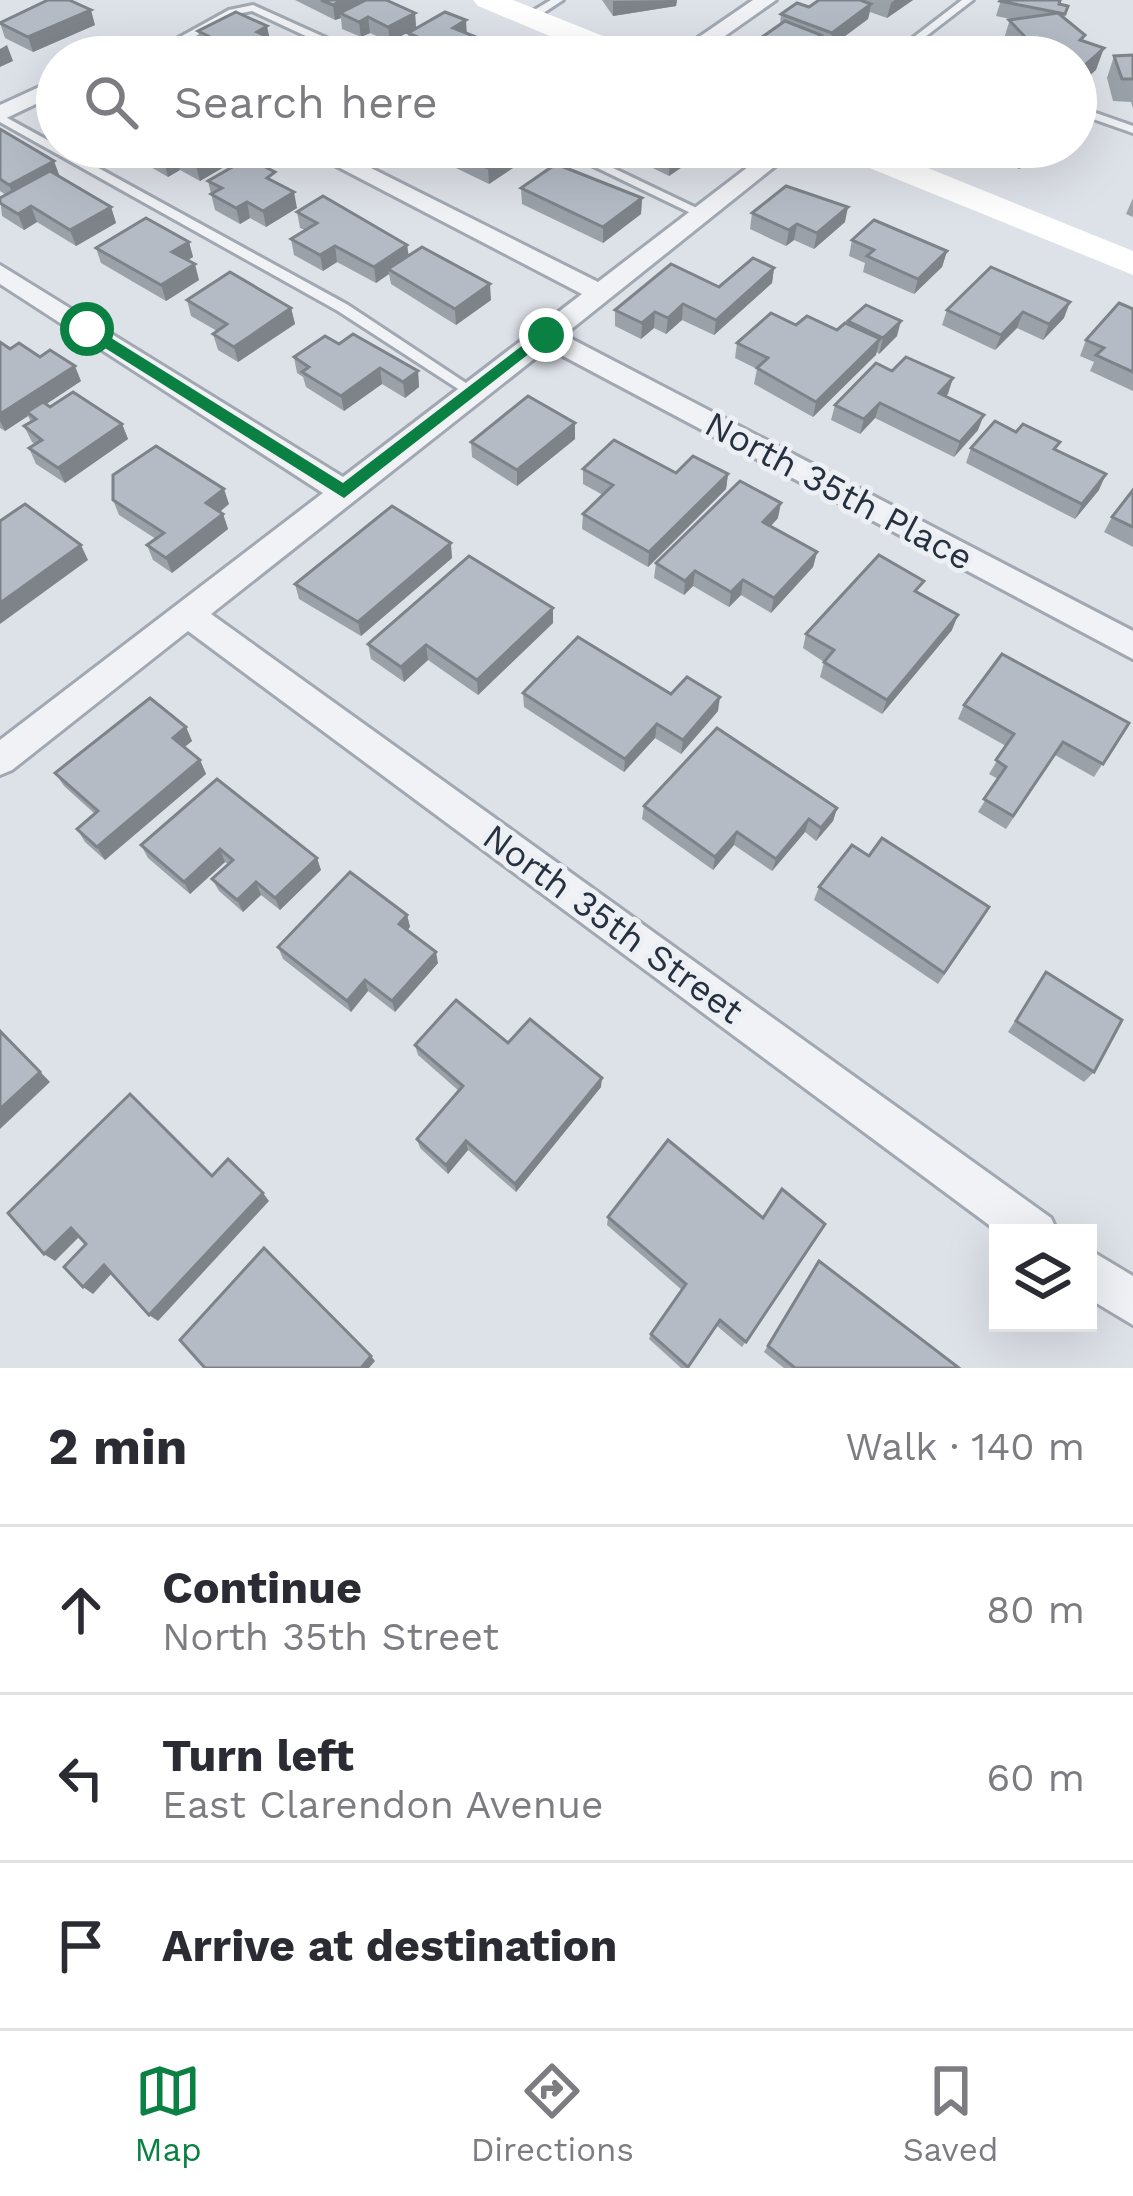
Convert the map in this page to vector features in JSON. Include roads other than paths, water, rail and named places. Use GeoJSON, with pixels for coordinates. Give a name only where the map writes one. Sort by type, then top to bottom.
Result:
{"type":"FeatureCollection","features":[{"type":"Feature","properties":{"kind":"main road"},"geometry":{"type":"LineString","coordinates":[[488,0],[576,36]]}},
{"type":"Feature","properties":{"kind":"main road"},"geometry":{"type":"LineString","coordinates":[[898,168],[1133,264]]}},
{"type":"Feature","properties":{"kind":"street"},"geometry":{"type":"LineString","coordinates":[[712,36],[766,0]]}},
{"type":"Feature","properties":{"kind":"street"},"geometry":{"type":"LineString","coordinates":[[0,116],[36,96]]}},
{"type":"Feature","properties":{"kind":"street"},"geometry":{"type":"LineString","coordinates":[[352,168],[599,293]]}},
{"type":"Feature","properties":{"kind":"street"},"geometry":{"type":"LineString","coordinates":[[0,760],[760,168]]}},
{"type":"Feature","properties":{"kind":"street"},"geometry":{"type":"LineString","coordinates":[[0,273],[344,492]]}},
{"type":"Feature","properties":{"kind":"street","name":"North 35th Place"},"geometry":{"type":"LineString","coordinates":[[546,335],[1133,646]]}},
{"type":"Feature","properties":{"kind":"street","name":"North 35th Street"},"geometry":{"type":"LineString","coordinates":[[189,615],[1024,1224]]}},
{"type":"Feature","properties":{"kind":"street"},"geometry":{"type":"LineString","coordinates":[[1097,1277],[1133,1304]]}},
{"type":"Feature","properties":{"kind":"lane"},"geometry":{"type":"LineString","coordinates":[[530,17],[558,0]]}},
{"type":"Feature","properties":{"kind":"lane"},"geometry":{"type":"LineString","coordinates":[[920,36],[968,0]]}},
{"type":"Feature","properties":{"kind":"lane"},"geometry":{"type":"LineString","coordinates":[[188,36],[233,12],[253,8],[314,36]]}},
{"type":"Feature","properties":{"kind":"lane"},"geometry":{"type":"LineString","coordinates":[[0,116],[36,136]]}},
{"type":"Feature","properties":{"kind":"lane"},"geometry":{"type":"LineString","coordinates":[[1097,117],[1133,130]]}},
{"type":"Feature","properties":{"kind":"lane"},"geometry":{"type":"LineString","coordinates":[[93,168],[343,308],[471,392]]}},
{"type":"Feature","properties":{"kind":"lane"},"geometry":{"type":"LineString","coordinates":[[605,168],[701,213]]}}]}
